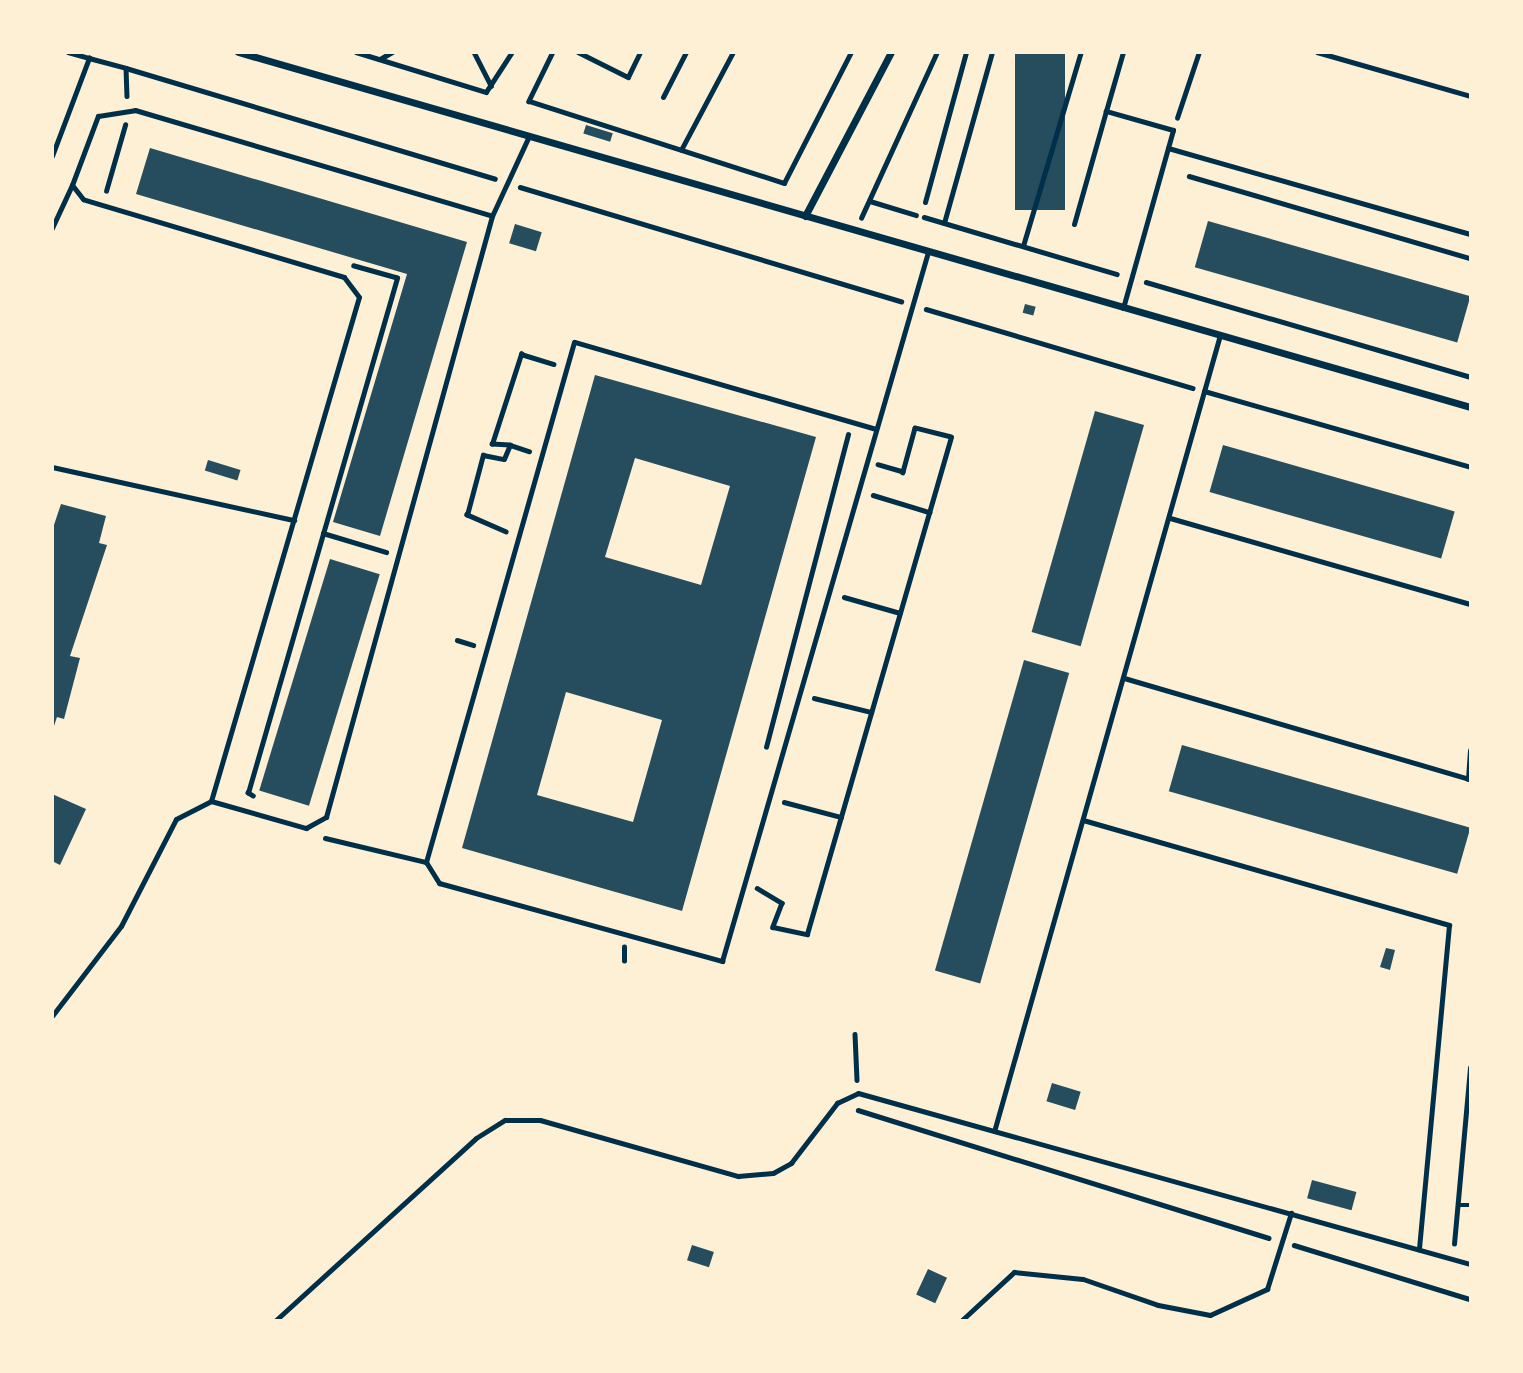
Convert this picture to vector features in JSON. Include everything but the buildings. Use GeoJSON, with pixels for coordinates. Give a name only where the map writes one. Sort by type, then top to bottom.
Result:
{"type":"FeatureCollection","features":[{"type":"Feature","properties":{"kind":"street"},"geometry":{"type":"LineString","coordinates":[[238,52],[854,232],[1471,407]]}},
{"type":"Feature","properties":{"kind":"street"},"geometry":{"type":"LineString","coordinates":[[805,216],[891,52]]}},
{"type":"Feature","properties":{"kind":"lane"},"geometry":{"type":"LineString","coordinates":[[663,97],[686,52]]}},
{"type":"Feature","properties":{"kind":"lane"},"geometry":{"type":"LineString","coordinates":[[925,202],[966,52]]}},
{"type":"Feature","properties":{"kind":"lane"},"geometry":{"type":"LineString","coordinates":[[1074,223],[1123,52]]}},
{"type":"Feature","properties":{"kind":"lane"},"geometry":{"type":"LineString","coordinates":[[52,228],[72,185],[98,116],[127,109],[492,216]]}},
{"type":"Feature","properties":{"kind":"lane"},"geometry":{"type":"LineString","coordinates":[[1106,111],[1173,131],[1123,308]]}},
{"type":"Feature","properties":{"kind":"lane"},"geometry":{"type":"LineString","coordinates":[[211,801],[306,828],[326,817],[492,216],[529,136]]}},
{"type":"Feature","properties":{"kind":"lane"},"geometry":{"type":"LineString","coordinates":[[1168,148],[1471,234]]}},
{"type":"Feature","properties":{"kind":"lane"},"geometry":{"type":"LineString","coordinates":[[52,1016],[121,926],[167,830],[211,801],[358,305],[357,287],[344,277],[83,199],[72,185]]}},
{"type":"Feature","properties":{"kind":"lane"},"geometry":{"type":"LineString","coordinates":[[325,838],[426,862],[439,883],[722,961],[928,252]]}},
{"type":"Feature","properties":{"kind":"lane"},"geometry":{"type":"LineString","coordinates":[[995,1128],[1170,519],[1220,335]]}},
{"type":"Feature","properties":{"kind":"lane"},"geometry":{"type":"LineString","coordinates":[[426,862],[574,342],[876,429]]}},
{"type":"Feature","properties":{"kind":"lane"},"geometry":{"type":"LineString","coordinates":[[1204,391],[1471,467]]}},
{"type":"Feature","properties":{"kind":"lane"},"geometry":{"type":"LineString","coordinates":[[52,467],[294,520]]}},
{"type":"Feature","properties":{"kind":"lane"},"geometry":{"type":"LineString","coordinates":[[1170,519],[1471,604]]}},
{"type":"Feature","properties":{"kind":"lane"},"geometry":{"type":"LineString","coordinates":[[1124,678],[1469,779],[1471,750]]}},
{"type":"Feature","properties":{"kind":"lane"},"geometry":{"type":"LineString","coordinates":[[1083,820],[1450,925],[1419,1250]]}},
{"type":"Feature","properties":{"kind":"lane"},"geometry":{"type":"LineString","coordinates":[[276,1321],[476,1138],[505,1120],[540,1120],[738,1177],[773,1173],[791,1163],[837,1103],[858,1093],[995,1128],[1471,1264]]}},
{"type":"Feature","properties":{"kind":"lane"},"geometry":{"type":"LineString","coordinates":[[962,1321],[1014,1272],[1083,1279],[1210,1315],[1267,1289],[1291,1213]]}},
{"type":"Feature","properties":{"kind":"path"},"geometry":{"type":"LineString","coordinates":[[68,52],[1204,391]]}},
{"type":"Feature","properties":{"kind":"path"},"geometry":{"type":"LineString","coordinates":[[356,52],[486,92],[512,52]]}},
{"type":"Feature","properties":{"kind":"path"},"geometry":{"type":"LineString","coordinates":[[379,60],[392,52]]}},
{"type":"Feature","properties":{"kind":"path"},"geometry":{"type":"LineString","coordinates":[[474,52],[491,86]]}},
{"type":"Feature","properties":{"kind":"path"},"geometry":{"type":"LineString","coordinates":[[553,52],[529,101],[784,183],[852,52]]}},
{"type":"Feature","properties":{"kind":"path"},"geometry":{"type":"LineString","coordinates":[[578,52],[628,77],[640,52]]}},
{"type":"Feature","properties":{"kind":"path"},"geometry":{"type":"LineString","coordinates":[[681,150],[733,52]]}},
{"type":"Feature","properties":{"kind":"path"},"geometry":{"type":"LineString","coordinates":[[854,232],[937,52]]}},
{"type":"Feature","properties":{"kind":"path"},"geometry":{"type":"LineString","coordinates":[[944,223],[992,52]]}},
{"type":"Feature","properties":{"kind":"path"},"geometry":{"type":"LineString","coordinates":[[1023,246],[1081,52]]}},
{"type":"Feature","properties":{"kind":"path"},"geometry":{"type":"LineString","coordinates":[[1173,131],[1199,52]]}},
{"type":"Feature","properties":{"kind":"path"},"geometry":{"type":"LineString","coordinates":[[1317,52],[1471,96]]}},
{"type":"Feature","properties":{"kind":"path"},"geometry":{"type":"LineString","coordinates":[[52,156],[89,58]]}},
{"type":"Feature","properties":{"kind":"path"},"geometry":{"type":"LineString","coordinates":[[126,68],[127,109]]}},
{"type":"Feature","properties":{"kind":"path"},"geometry":{"type":"LineString","coordinates":[[1189,176],[1471,258]]}},
{"type":"Feature","properties":{"kind":"path"},"geometry":{"type":"LineString","coordinates":[[870,201],[1471,377]]}},
{"type":"Feature","properties":{"kind":"path"},"geometry":{"type":"LineString","coordinates":[[480,524],[467,515],[482,455],[504,459],[510,445],[492,444],[521,354],[544,362]]}},
{"type":"Feature","properties":{"kind":"path"},"geometry":{"type":"LineString","coordinates":[[758,888],[782,903],[773,927],[807,934],[951,437],[915,428],[903,472],[844,456]]}},
{"type":"Feature","properties":{"kind":"path"},"geometry":{"type":"LineString","coordinates":[[764,755],[849,436],[843,430]]}},
{"type":"Feature","properties":{"kind":"path"},"geometry":{"type":"LineString","coordinates":[[836,484],[929,512]]}},
{"type":"Feature","properties":{"kind":"path"},"geometry":{"type":"LineString","coordinates":[[323,533],[391,553]]}},
{"type":"Feature","properties":{"kind":"path"},"geometry":{"type":"LineString","coordinates":[[809,587],[900,613]]}},
{"type":"Feature","properties":{"kind":"path"},"geometry":{"type":"LineString","coordinates":[[457,640],[487,650]]}},
{"type":"Feature","properties":{"kind":"path"},"geometry":{"type":"LineString","coordinates":[[781,691],[871,712]]}},
{"type":"Feature","properties":{"kind":"path"},"geometry":{"type":"LineString","coordinates":[[769,798],[841,817]]}},
{"type":"Feature","properties":{"kind":"path"},"geometry":{"type":"LineString","coordinates":[[855,1034],[859,1113],[1471,1299]]}},
{"type":"Feature","properties":{"kind":"path"},"geometry":{"type":"LineString","coordinates":[[1454,1244],[1471,1068]]}},
{"type":"Feature","properties":{"kind":"path"},"geometry":{"type":"LineString","coordinates":[[1458,1205],[1471,1205]]}}]}
